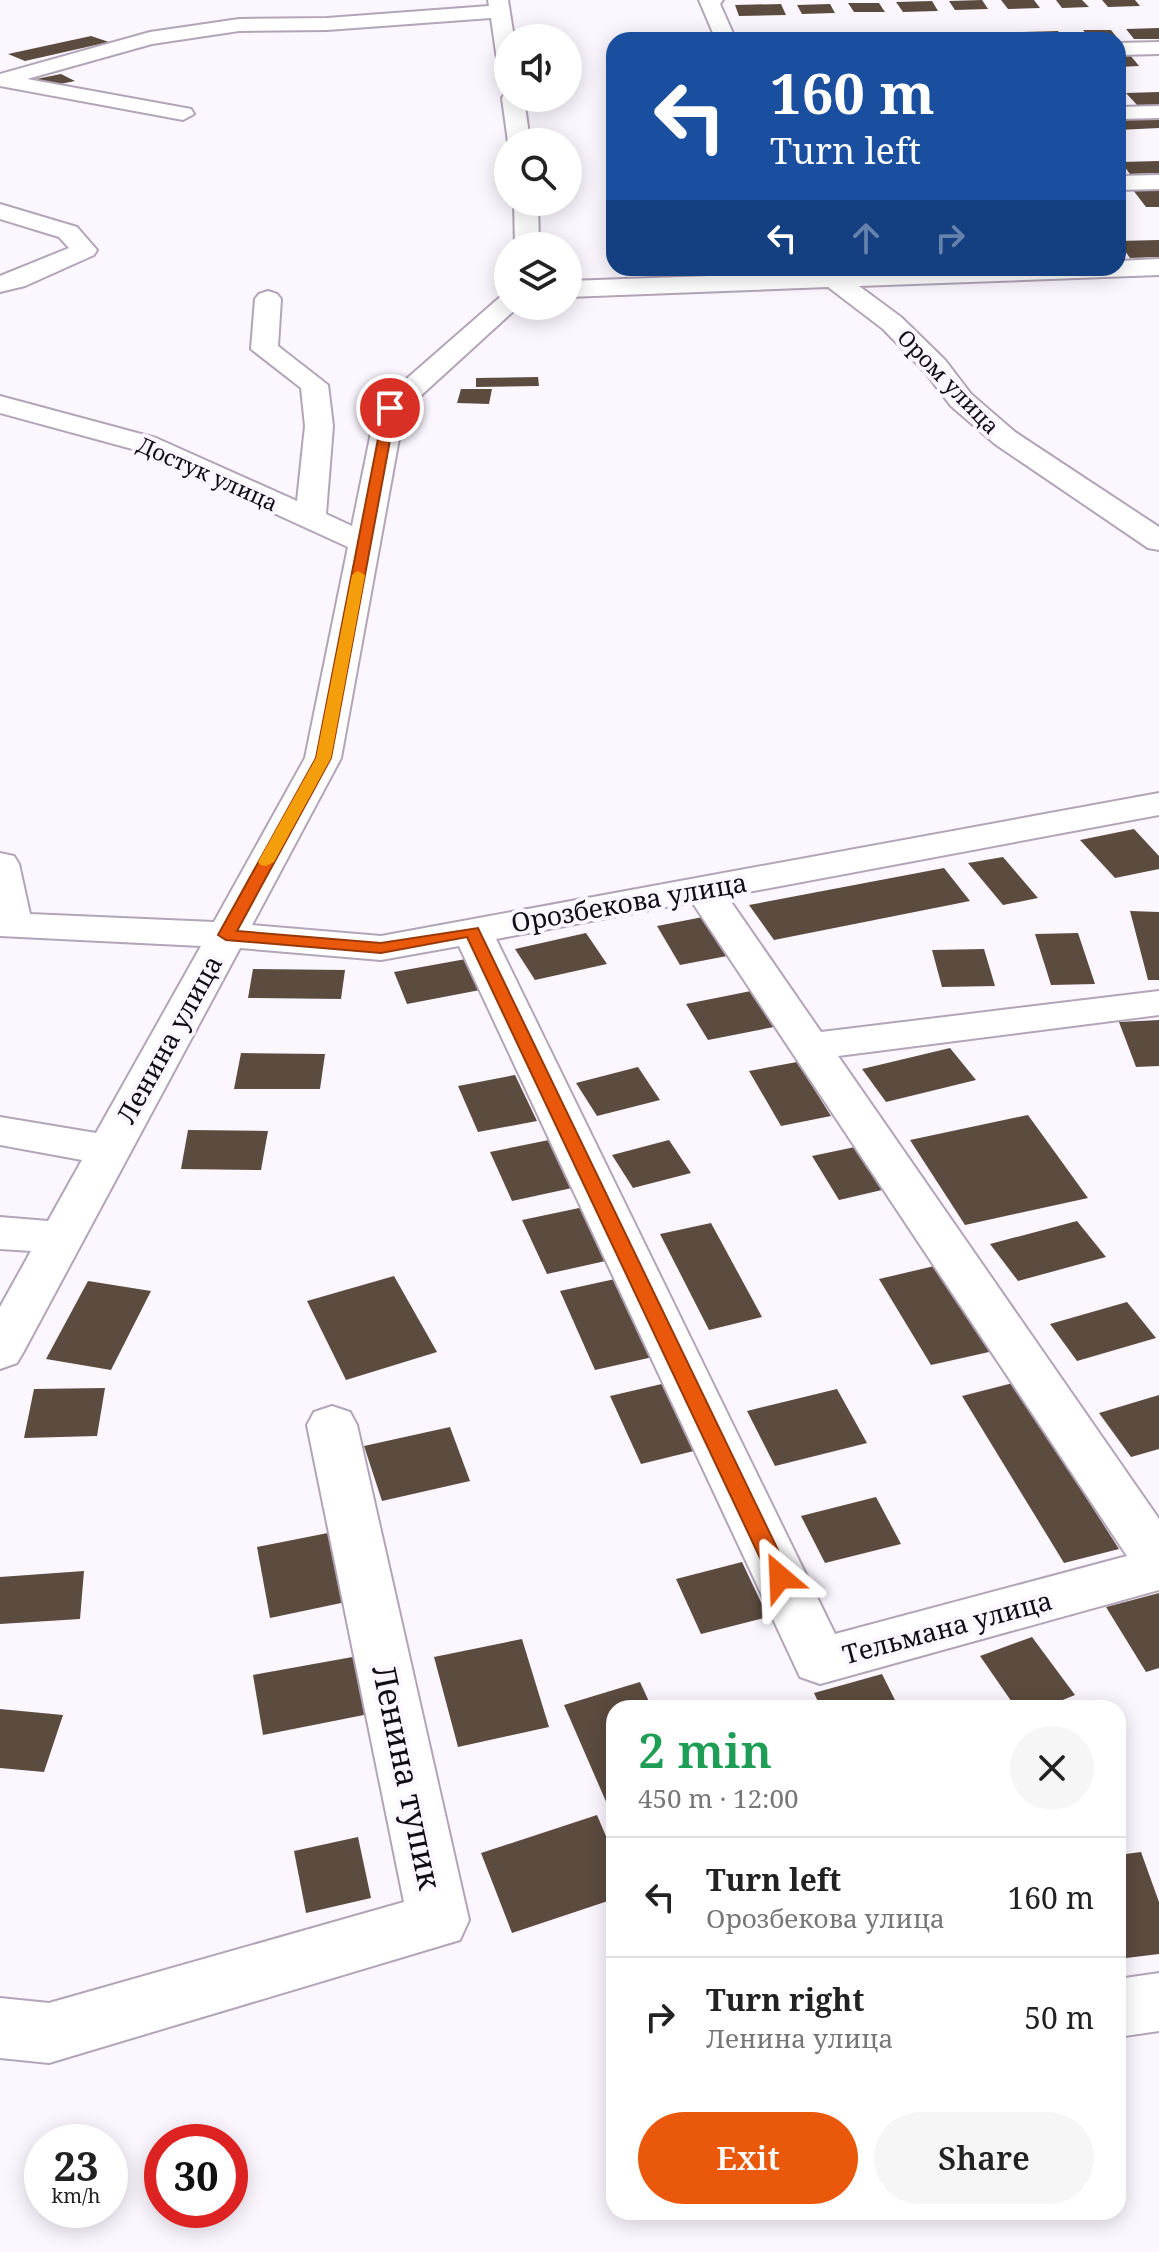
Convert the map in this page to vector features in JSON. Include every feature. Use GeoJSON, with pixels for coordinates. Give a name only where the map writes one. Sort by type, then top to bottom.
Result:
{"type":"FeatureCollection","features":[{"type":"Feature","properties":{"kind":"street"},"geometry":{"type":"LineString","coordinates":[[711,0],[723,32]]}},
{"type":"Feature","properties":{"kind":"street"},"geometry":{"type":"LineString","coordinates":[[0,80],[150,38],[239,25],[327,24],[499,6]]}},
{"type":"Feature","properties":{"kind":"street"},"geometry":{"type":"LineString","coordinates":[[224,8],[239,25]]}},
{"type":"Feature","properties":{"kind":"street"},"geometry":{"type":"LineString","coordinates":[[1126,49],[1159,48]]}},
{"type":"Feature","properties":{"kind":"street"},"geometry":{"type":"LineString","coordinates":[[0,80],[183,114]]}},
{"type":"Feature","properties":{"kind":"street"},"geometry":{"type":"LineString","coordinates":[[1126,113],[1159,112]]}},
{"type":"Feature","properties":{"kind":"street"},"geometry":{"type":"LineString","coordinates":[[1126,183],[1159,182]]}},
{"type":"Feature","properties":{"kind":"street"},"geometry":{"type":"LineString","coordinates":[[0,211],[68,232],[85,250],[16,281],[0,284]]}},
{"type":"Feature","properties":{"kind":"street"},"geometry":{"type":"LineString","coordinates":[[1126,268],[1159,267]]}},
{"type":"Feature","properties":{"kind":"street"},"geometry":{"type":"LineString","coordinates":[[582,288],[778,276]]}},
{"type":"Feature","properties":{"kind":"street","name":"Ором улица"},"geometry":{"type":"LineString","coordinates":[[831,276],[892,323],[935,366],[961,400],[1005,438],[1159,541]]}},
{"type":"Feature","properties":{"kind":"street"},"geometry":{"type":"LineString","coordinates":[[268,299],[264,349],[314,385],[319,426],[310,519]]}},
{"type":"Feature","properties":{"kind":"street","name":"Ленина улица"},"geometry":{"type":"LineString","coordinates":[[0,1351],[12,1307],[61,1238],[323,758],[390,408],[494,315]]}},
{"type":"Feature","properties":{"kind":"street","name":"Достук улица"},"geometry":{"type":"LineString","coordinates":[[0,404],[146,444],[364,543]]}},
{"type":"Feature","properties":{"kind":"street","name":"Орозбекова улица"},"geometry":{"type":"LineString","coordinates":[[7,925],[226,935],[381,948],[1159,804]]}},
{"type":"Feature","properties":{"kind":"street"},"geometry":{"type":"LineString","coordinates":[[0,864],[7,925]]}},
{"type":"Feature","properties":{"kind":"street"},"geometry":{"type":"LineString","coordinates":[[703,889],[1159,1561]]}},
{"type":"Feature","properties":{"kind":"street","name":"Тельмана улица"},"geometry":{"type":"LineString","coordinates":[[472,931],[820,1661],[1159,1569]]}},
{"type":"Feature","properties":{"kind":"street"},"geometry":{"type":"LineString","coordinates":[[810,1046],[1159,1003]]}},
{"type":"Feature","properties":{"kind":"street"},"geometry":{"type":"LineString","coordinates":[[0,1131],[109,1150]]}},
{"type":"Feature","properties":{"kind":"street"},"geometry":{"type":"LineString","coordinates":[[0,1233],[61,1238]]}},
{"type":"Feature","properties":{"kind":"street","name":"Ленина тупик"},"geometry":{"type":"LineString","coordinates":[[0,2028],[49,2033],[438,1920],[332,1425]]}},
{"type":"Feature","properties":{"kind":"street"},"geometry":{"type":"LineString","coordinates":[[1126,2007],[1159,2002]]}},
{"type":"Feature","properties":{"kind":"building"},"geometry":{"type":"Polygon","coordinates":[[[982,0],[988,9],[955,10],[949,1],[982,0]]]}},
{"type":"Feature","properties":{"kind":"building"},"geometry":{"type":"Polygon","coordinates":[[[1001,0],[1034,0],[1040,8],[1008,9],[1001,0]]]}},
{"type":"Feature","properties":{"kind":"building"},"geometry":{"type":"Polygon","coordinates":[[[1056,0],[1082,0],[1089,7],[1062,8],[1056,0]]]}},
{"type":"Feature","properties":{"kind":"building"},"geometry":{"type":"Polygon","coordinates":[[[1102,0],[1135,0],[1140,6],[1108,7],[1102,0]]]}},
{"type":"Feature","properties":{"kind":"building"},"geometry":{"type":"Polygon","coordinates":[[[932,1],[938,11],[903,12],[896,2],[932,1]]]}},
{"type":"Feature","properties":{"kind":"building"},"geometry":{"type":"Polygon","coordinates":[[[848,3],[879,3],[885,12],[854,12],[848,3]]]}},
{"type":"Feature","properties":{"kind":"building"},"geometry":{"type":"Polygon","coordinates":[[[781,4],[786,15],[739,16],[735,5],[781,4]]]}},
{"type":"Feature","properties":{"kind":"building"},"geometry":{"type":"Polygon","coordinates":[[[830,4],[835,13],[802,14],[797,5],[830,4]]]}},
{"type":"Feature","properties":{"kind":"building"},"geometry":{"type":"Polygon","coordinates":[[[1159,28],[1159,39],[1134,39],[1126,29],[1159,28]]]}},
{"type":"Feature","properties":{"kind":"building"},"geometry":{"type":"Polygon","coordinates":[[[1083,30],[1113,32],[1085,32],[1083,30]]]}},
{"type":"Feature","properties":{"kind":"building"},"geometry":{"type":"Polygon","coordinates":[[[91,36],[109,42],[25,61],[8,54],[91,36]]]}},
{"type":"Feature","properties":{"kind":"building"},"geometry":{"type":"Polygon","coordinates":[[[1126,55],[1130,55],[1139,66],[1126,67],[1126,55]]]}},
{"type":"Feature","properties":{"kind":"building"},"geometry":{"type":"Polygon","coordinates":[[[61,74],[75,81],[50,86],[36,79],[61,74]]]}},
{"type":"Feature","properties":{"kind":"building"},"geometry":{"type":"Polygon","coordinates":[[[1159,92],[1159,105],[1137,105],[1126,93],[1159,92]]]}},
{"type":"Feature","properties":{"kind":"building"},"geometry":{"type":"Polygon","coordinates":[[[1159,118],[1159,128],[1126,130],[1126,120],[1159,118]]]}},
{"type":"Feature","properties":{"kind":"building"},"geometry":{"type":"Polygon","coordinates":[[[1159,161],[1159,173],[1130,174],[1126,162],[1159,161]]]}},
{"type":"Feature","properties":{"kind":"building"},"geometry":{"type":"Polygon","coordinates":[[[1159,189],[1159,207],[1146,207],[1133,190],[1159,189]]]}},
{"type":"Feature","properties":{"kind":"building"},"geometry":{"type":"Polygon","coordinates":[[[1159,240],[1159,257],[1130,258],[1126,252],[1126,241],[1159,240]]]}},
{"type":"Feature","properties":{"kind":"building"},"geometry":{"type":"Polygon","coordinates":[[[538,377],[539,386],[476,387],[476,378],[538,377]]]}},
{"type":"Feature","properties":{"kind":"building"},"geometry":{"type":"Polygon","coordinates":[[[461,389],[492,389],[489,404],[457,403],[461,389]]]}},
{"type":"Feature","properties":{"kind":"building"},"geometry":{"type":"Polygon","coordinates":[[[1134,829],[1159,856],[1159,869],[1115,878],[1080,840],[1134,829]]]}},
{"type":"Feature","properties":{"kind":"building"},"geometry":{"type":"Polygon","coordinates":[[[1003,857],[1038,898],[1003,905],[968,863],[1003,857]]]}},
{"type":"Feature","properties":{"kind":"building"},"geometry":{"type":"Polygon","coordinates":[[[944,868],[970,901],[774,940],[749,905],[944,868]]]}},
{"type":"Feature","properties":{"kind":"building"},"geometry":{"type":"Polygon","coordinates":[[[1130,911],[1159,912],[1159,980],[1148,980],[1130,911]]]}},
{"type":"Feature","properties":{"kind":"building"},"geometry":{"type":"Polygon","coordinates":[[[703,917],[727,956],[680,965],[657,926],[703,917]]]}},
{"type":"Feature","properties":{"kind":"building"},"geometry":{"type":"Polygon","coordinates":[[[586,933],[607,964],[535,980],[515,949],[586,933]]]}},
{"type":"Feature","properties":{"kind":"building"},"geometry":{"type":"Polygon","coordinates":[[[1078,933],[1095,984],[1051,985],[1035,934],[1078,933]]]}},
{"type":"Feature","properties":{"kind":"building"},"geometry":{"type":"Polygon","coordinates":[[[984,949],[995,986],[942,987],[932,950],[984,949]]]}},
{"type":"Feature","properties":{"kind":"building"},"geometry":{"type":"Polygon","coordinates":[[[466,959],[480,990],[407,1004],[394,972],[466,959]]]}},
{"type":"Feature","properties":{"kind":"building"},"geometry":{"type":"Polygon","coordinates":[[[253,969],[345,970],[341,999],[248,998],[253,969]]]}},
{"type":"Feature","properties":{"kind":"building"},"geometry":{"type":"Polygon","coordinates":[[[751,991],[774,1027],[708,1040],[686,1004],[751,991]]]}},
{"type":"Feature","properties":{"kind":"building"},"geometry":{"type":"Polygon","coordinates":[[[1159,1020],[1159,1066],[1136,1067],[1119,1022],[1159,1020]]]}},
{"type":"Feature","properties":{"kind":"building"},"geometry":{"type":"Polygon","coordinates":[[[950,1048],[976,1080],[886,1102],[862,1069],[950,1048]]]}},
{"type":"Feature","properties":{"kind":"building"},"geometry":{"type":"Polygon","coordinates":[[[241,1053],[325,1054],[320,1089],[234,1089],[241,1053]]]}},
{"type":"Feature","properties":{"kind":"building"},"geometry":{"type":"Polygon","coordinates":[[[797,1062],[831,1116],[781,1126],[749,1071],[797,1062]]]}},
{"type":"Feature","properties":{"kind":"building"},"geometry":{"type":"Polygon","coordinates":[[[638,1067],[660,1100],[597,1116],[576,1083],[638,1067]]]}},
{"type":"Feature","properties":{"kind":"building"},"geometry":{"type":"Polygon","coordinates":[[[515,1075],[537,1121],[478,1132],[458,1086],[515,1075]]]}},
{"type":"Feature","properties":{"kind":"building"},"geometry":{"type":"Polygon","coordinates":[[[1028,1115],[1088,1198],[965,1225],[910,1140],[1028,1115]]]}},
{"type":"Feature","properties":{"kind":"building"},"geometry":{"type":"Polygon","coordinates":[[[188,1130],[268,1131],[261,1170],[181,1169],[188,1130]]]}},
{"type":"Feature","properties":{"kind":"building"},"geometry":{"type":"Polygon","coordinates":[[[549,1140],[572,1188],[512,1201],[490,1152],[549,1140]]]}},
{"type":"Feature","properties":{"kind":"building"},"geometry":{"type":"Polygon","coordinates":[[[669,1140],[691,1173],[633,1188],[612,1155],[669,1140]]]}},
{"type":"Feature","properties":{"kind":"building"},"geometry":{"type":"Polygon","coordinates":[[[855,1147],[882,1190],[839,1200],[812,1156],[855,1147]]]}},
{"type":"Feature","properties":{"kind":"building"},"geometry":{"type":"Polygon","coordinates":[[[584,1207],[610,1260],[547,1274],[522,1220],[584,1207]]]}},
{"type":"Feature","properties":{"kind":"building"},"geometry":{"type":"Polygon","coordinates":[[[1077,1221],[1106,1257],[1018,1281],[990,1244],[1077,1221]]]}},
{"type":"Feature","properties":{"kind":"building"},"geometry":{"type":"Polygon","coordinates":[[[711,1223],[762,1317],[709,1330],[660,1234],[711,1223]]]}},
{"type":"Feature","properties":{"kind":"building"},"geometry":{"type":"Polygon","coordinates":[[[943,1264],[998,1350],[931,1365],[879,1279],[943,1264]]]}},
{"type":"Feature","properties":{"kind":"building"},"geometry":{"type":"Polygon","coordinates":[[[394,1276],[437,1352],[346,1380],[307,1301],[394,1276]]]}},
{"type":"Feature","properties":{"kind":"building"},"geometry":{"type":"Polygon","coordinates":[[[615,1279],[653,1357],[595,1370],[560,1291],[615,1279]]]}},
{"type":"Feature","properties":{"kind":"building"},"geometry":{"type":"Polygon","coordinates":[[[88,1281],[151,1291],[111,1370],[46,1359],[88,1281]]]}},
{"type":"Feature","properties":{"kind":"building"},"geometry":{"type":"Polygon","coordinates":[[[1127,1302],[1156,1338],[1077,1361],[1050,1324],[1127,1302]]]}},
{"type":"Feature","properties":{"kind":"building"},"geometry":{"type":"Polygon","coordinates":[[[666,1383],[698,1450],[641,1464],[610,1396],[666,1383]]]}},
{"type":"Feature","properties":{"kind":"building"},"geometry":{"type":"Polygon","coordinates":[[[1013,1383],[1119,1549],[1064,1563],[962,1396],[1013,1383]]]}},
{"type":"Feature","properties":{"kind":"building"},"geometry":{"type":"Polygon","coordinates":[[[105,1388],[97,1436],[24,1438],[34,1389],[105,1388]]]}},
{"type":"Feature","properties":{"kind":"building"},"geometry":{"type":"Polygon","coordinates":[[[837,1389],[867,1443],[775,1466],[747,1411],[837,1389]]]}},
{"type":"Feature","properties":{"kind":"building"},"geometry":{"type":"Polygon","coordinates":[[[1159,1395],[1159,1449],[1131,1457],[1099,1413],[1159,1395]]]}},
{"type":"Feature","properties":{"kind":"building"},"geometry":{"type":"Polygon","coordinates":[[[450,1427],[470,1481],[382,1501],[364,1446],[450,1427]]]}},
{"type":"Feature","properties":{"kind":"building"},"geometry":{"type":"Polygon","coordinates":[[[876,1497],[901,1544],[825,1563],[801,1516],[876,1497]]]}},
{"type":"Feature","properties":{"kind":"building"},"geometry":{"type":"Polygon","coordinates":[[[343,1530],[360,1599],[270,1618],[257,1547],[343,1530]]]}},
{"type":"Feature","properties":{"kind":"building"},"geometry":{"type":"Polygon","coordinates":[[[742,1562],[768,1617],[701,1634],[676,1579],[742,1562]]]}},
{"type":"Feature","properties":{"kind":"building"},"geometry":{"type":"Polygon","coordinates":[[[84,1571],[80,1619],[0,1624],[0,1577],[84,1571]]]}},
{"type":"Feature","properties":{"kind":"building"},"geometry":{"type":"Polygon","coordinates":[[[1159,1593],[1159,1668],[1146,1672],[1106,1607],[1159,1593]]]}},
{"type":"Feature","properties":{"kind":"building"},"geometry":{"type":"Polygon","coordinates":[[[1032,1637],[1075,1695],[1063,1700],[1010,1700],[980,1656],[1032,1637]]]}},
{"type":"Feature","properties":{"kind":"building"},"geometry":{"type":"Polygon","coordinates":[[[522,1639],[549,1727],[458,1747],[434,1657],[522,1639]]]}},
{"type":"Feature","properties":{"kind":"building"},"geometry":{"type":"Polygon","coordinates":[[[358,1656],[369,1714],[263,1735],[253,1675],[358,1656]]]}},
{"type":"Feature","properties":{"kind":"building"},"geometry":{"type":"Polygon","coordinates":[[[882,1674],[895,1700],[817,1700],[814,1693],[882,1674]]]}},
{"type":"Feature","properties":{"kind":"building"},"geometry":{"type":"Polygon","coordinates":[[[640,1682],[648,1700],[606,1700],[606,1802],[564,1705],[640,1682]]]}},
{"type":"Feature","properties":{"kind":"building"},"geometry":{"type":"Polygon","coordinates":[[[0,1709],[63,1715],[44,1772],[0,1768],[0,1709]]]}},
{"type":"Feature","properties":{"kind":"building"},"geometry":{"type":"Polygon","coordinates":[[[597,1815],[606,1836],[606,1902],[512,1933],[481,1853],[597,1815]]]}},
{"type":"Feature","properties":{"kind":"building"},"geometry":{"type":"Polygon","coordinates":[[[358,1837],[371,1898],[306,1913],[294,1851],[358,1837]]]}},
{"type":"Feature","properties":{"kind":"building"},"geometry":{"type":"Polygon","coordinates":[[[1141,1852],[1159,1902],[1159,1954],[1126,1958],[1126,1854],[1141,1852]]]}},
{"type":"Feature","properties":{"kind":"slow traffic"},"geometry":{"type":"LineString","coordinates":[[266,862],[323,758],[358,575]]}},
{"type":"Feature","properties":{"kind":"route"},"geometry":{"type":"LineString","coordinates":[[390,408],[323,758],[226,935],[381,948],[472,931],[780,1577]]}}]}
